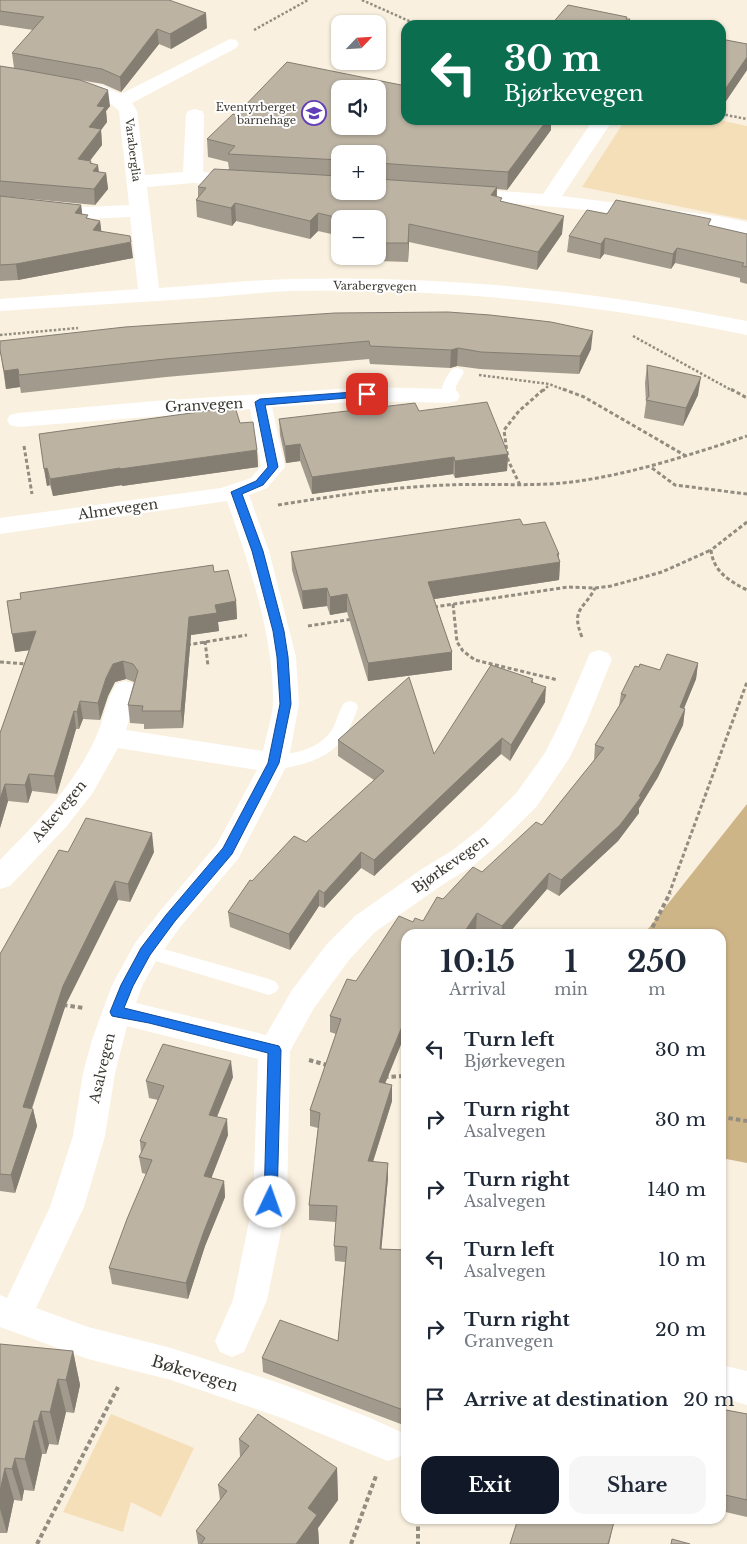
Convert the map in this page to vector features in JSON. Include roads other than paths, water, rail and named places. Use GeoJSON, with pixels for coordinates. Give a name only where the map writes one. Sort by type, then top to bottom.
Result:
{"type":"FeatureCollection","features":[{"type":"Feature","properties":{"kind":"street"},"geometry":{"type":"LineString","coordinates":[[121,101],[230,44]]}},
{"type":"Feature","properties":{"kind":"street","name":"Varaberglia"},"geometry":{"type":"LineString","coordinates":[[0,73],[103,92],[121,101],[128,111],[149,295]]}},
{"type":"Feature","properties":{"kind":"street"},"geometry":{"type":"LineString","coordinates":[[193,177],[195,114]]}},
{"type":"Feature","properties":{"kind":"street"},"geometry":{"type":"LineString","coordinates":[[549,200],[600,125]]}},
{"type":"Feature","properties":{"kind":"street"},"geometry":{"type":"LineString","coordinates":[[137,182],[193,177],[262,182]]}},
{"type":"Feature","properties":{"kind":"street"},"geometry":{"type":"LineString","coordinates":[[444,193],[549,200],[718,222],[747,228]]}},
{"type":"Feature","properties":{"kind":"street"},"geometry":{"type":"LineString","coordinates":[[0,204],[87,213],[140,210]]}},
{"type":"Feature","properties":{"kind":"street","name":"Varabergvegen"},"geometry":{"type":"LineString","coordinates":[[0,305],[289,285],[384,285],[479,289],[635,307],[747,328]]}},
{"type":"Feature","properties":{"kind":"street","name":"Granvegen"},"geometry":{"type":"LineString","coordinates":[[18,420],[155,408],[367,394],[449,396]]}},
{"type":"Feature","properties":{"kind":"street"},"geometry":{"type":"LineString","coordinates":[[236,492],[259,483],[273,467],[260,402]]}},
{"type":"Feature","properties":{"kind":"street","name":"Almevegen"},"geometry":{"type":"LineString","coordinates":[[0,526],[236,492]]}},
{"type":"Feature","properties":{"kind":"street","name":"Asalvegen"},"geometry":{"type":"LineString","coordinates":[[8,1314],[67,1207],[89,1136],[99,1073],[127,985],[146,951],[171,918],[228,851],[274,763],[286,704],[283,657],[258,551],[236,492]]}},
{"type":"Feature","properties":{"kind":"street","name":"Bjørkevegen"},"geometry":{"type":"LineString","coordinates":[[232,1341],[250,1300],[270,1202],[274,1050],[303,999],[338,952],[365,924],[463,858],[491,835],[527,799],[556,757],[574,721],[598,659]]}},
{"type":"Feature","properties":{"kind":"street","name":"Askevegen"},"geometry":{"type":"LineString","coordinates":[[0,878],[56,820],[82,787],[110,737],[124,690]]}},
{"type":"Feature","properties":{"kind":"street"},"geometry":{"type":"LineString","coordinates":[[110,737],[274,763]]}},
{"type":"Feature","properties":{"kind":"street"},"geometry":{"type":"LineString","coordinates":[[117,1012],[149,1018],[274,1050]]}},
{"type":"Feature","properties":{"kind":"street","name":"Bøkevegen"},"geometry":{"type":"LineString","coordinates":[[8,1314],[88,1343],[171,1364],[282,1401],[388,1444]]}},
{"type":"Feature","properties":{"kind":"street"},"geometry":{"type":"LineString","coordinates":[[726,1382],[747,1388]]}},
{"type":"Feature","properties":{"kind":"lane"},"geometry":{"type":"LineString","coordinates":[[449,396],[449,386],[457,372]]}},
{"type":"Feature","properties":{"kind":"lane"},"geometry":{"type":"LineString","coordinates":[[274,763],[303,758],[323,748],[339,734],[350,707]]}},
{"type":"Feature","properties":{"kind":"lane"},"geometry":{"type":"LineString","coordinates":[[146,951],[269,987]]}},
{"type":"Feature","properties":{"kind":"place","name":"Eventyrberget barnehage"},"geometry":{"type":"Point","coordinates":[314,113]}}]}
